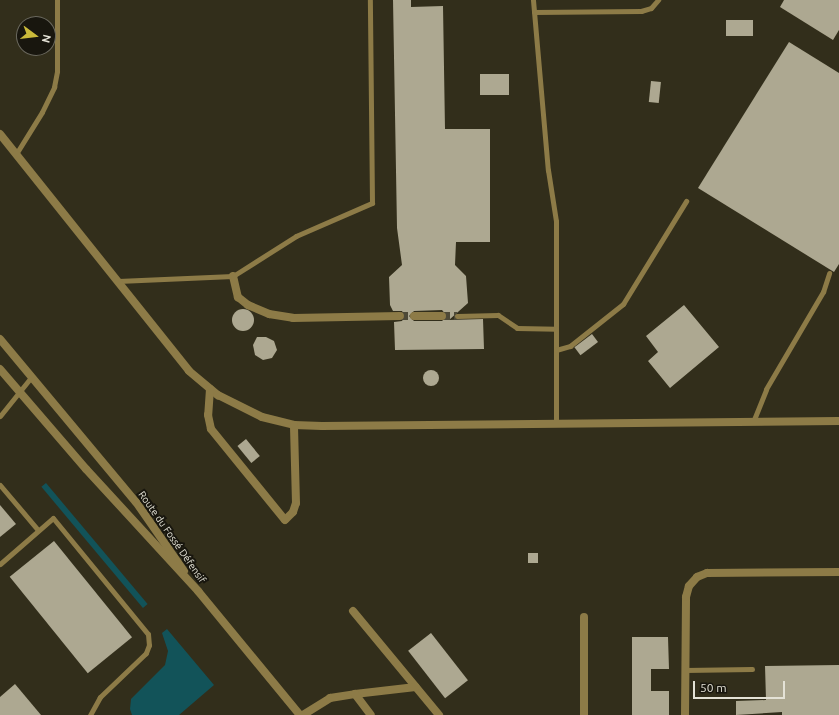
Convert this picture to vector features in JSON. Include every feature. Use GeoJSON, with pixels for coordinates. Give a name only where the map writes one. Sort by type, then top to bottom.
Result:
{"type":"FeatureCollection","features":[{"type":"Feature","properties":{"kind":"street"},"geometry":{"type":"LineString","coordinates":[[0,134],[184,366],[210,389],[244,410],[294,425],[839,421]]}},
{"type":"Feature","properties":{"kind":"street"},"geometry":{"type":"LineString","coordinates":[[233,276],[238,297],[248,306],[269,314],[293,318],[400,316]]}},
{"type":"Feature","properties":{"kind":"street"},"geometry":{"type":"LineString","coordinates":[[414,316],[442,316]]}},
{"type":"Feature","properties":{"kind":"street","name":"Route du Fossé Défensif"},"geometry":{"type":"LineString","coordinates":[[0,339],[136,502],[198,591]]}},
{"type":"Feature","properties":{"kind":"street","name":"Route du Fossé Défensif"},"geometry":{"type":"LineString","coordinates":[[0,369],[198,591]]}},
{"type":"Feature","properties":{"kind":"street"},"geometry":{"type":"LineString","coordinates":[[210,389],[208,415],[211,429],[285,520],[293,512],[296,503],[294,425]]}},
{"type":"Feature","properties":{"kind":"street"},"geometry":{"type":"LineString","coordinates":[[685,715],[686,597],[689,586],[696,577],[707,573],[839,572]]}},
{"type":"Feature","properties":{"kind":"street"},"geometry":{"type":"LineString","coordinates":[[198,591],[300,715]]}},
{"type":"Feature","properties":{"kind":"street"},"geometry":{"type":"LineString","coordinates":[[353,610],[438,715]]}},
{"type":"Feature","properties":{"kind":"street"},"geometry":{"type":"LineString","coordinates":[[584,617],[584,715]]}},
{"type":"Feature","properties":{"kind":"street"},"geometry":{"type":"LineString","coordinates":[[303,715],[330,698],[416,687]]}},
{"type":"Feature","properties":{"kind":"street"},"geometry":{"type":"LineString","coordinates":[[355,694],[371,715]]}},
{"type":"Feature","properties":{"kind":"lane"},"geometry":{"type":"LineString","coordinates":[[16,154],[42,112],[54,87],[58,62],[57,0]]}},
{"type":"Feature","properties":{"kind":"lane"},"geometry":{"type":"LineString","coordinates":[[118,281],[233,276],[287,241],[372,203],[370,0]]}},
{"type":"Feature","properties":{"kind":"lane"},"geometry":{"type":"LineString","coordinates":[[533,0],[548,170],[556,221],[556,424]]}},
{"type":"Feature","properties":{"kind":"lane"},"geometry":{"type":"LineString","coordinates":[[534,12],[641,10],[651,8],[658,0]]}},
{"type":"Feature","properties":{"kind":"lane"},"geometry":{"type":"LineString","coordinates":[[556,350],[570,346],[623,304],[686,201]]}},
{"type":"Feature","properties":{"kind":"lane"},"geometry":{"type":"LineString","coordinates":[[753,422],[766,389],[825,289],[829,273]]}},
{"type":"Feature","properties":{"kind":"lane"},"geometry":{"type":"LineString","coordinates":[[457,316],[498,315],[517,328],[556,329]]}},
{"type":"Feature","properties":{"kind":"lane"},"geometry":{"type":"LineString","coordinates":[[0,416],[32,376]]}},
{"type":"Feature","properties":{"kind":"lane"},"geometry":{"type":"LineString","coordinates":[[0,485],[38,530]]}},
{"type":"Feature","properties":{"kind":"lane"},"geometry":{"type":"LineString","coordinates":[[0,564],[53,518],[146,630],[149,638],[146,653],[100,697],[90,715]]}},
{"type":"Feature","properties":{"kind":"lane"},"geometry":{"type":"LineString","coordinates":[[685,670],[752,669]]}},
{"type":"Feature","properties":{"kind":"water"},"geometry":{"type":"Polygon","coordinates":[[[46,483],[148,604],[143,608],[41,487],[46,483]]]}},
{"type":"Feature","properties":{"kind":"water"},"geometry":{"type":"Polygon","coordinates":[[[167,629],[214,685],[179,715],[132,715],[130,709],[131,699],[165,665],[168,651],[162,633],[167,629]]]}},
{"type":"Feature","properties":{"kind":"building"},"geometry":{"type":"Polygon","coordinates":[[[393,0],[411,0],[411,7],[443,6],[445,129],[490,129],[490,242],[456,242],[455,265],[466,276],[468,303],[449,320],[483,319],[484,349],[395,350],[394,322],[402,321],[405,316],[402,311],[393,311],[390,305],[389,277],[402,265],[397,228],[393,0]],[[442,310],[414,311],[409,316],[414,321],[442,321],[447,316],[442,310]]]}},
{"type":"Feature","properties":{"kind":"building"},"geometry":{"type":"Polygon","coordinates":[[[784,0],[839,0],[839,30],[833,40],[780,7],[784,0]]]}},
{"type":"Feature","properties":{"kind":"building"},"geometry":{"type":"Polygon","coordinates":[[[726,20],[753,20],[753,36],[726,36],[726,20]]]}},
{"type":"Feature","properties":{"kind":"building"},"geometry":{"type":"Polygon","coordinates":[[[789,42],[839,73],[839,264],[834,272],[698,188],[789,42]]]}},
{"type":"Feature","properties":{"kind":"building"},"geometry":{"type":"Polygon","coordinates":[[[480,74],[509,74],[509,95],[480,95],[480,74]]]}},
{"type":"Feature","properties":{"kind":"building"},"geometry":{"type":"Polygon","coordinates":[[[651,81],[661,82],[659,103],[649,102],[651,81]]]}},
{"type":"Feature","properties":{"kind":"building"},"geometry":{"type":"Polygon","coordinates":[[[684,305],[719,347],[670,388],[648,361],[658,352],[646,336],[684,305]]]}},
{"type":"Feature","properties":{"kind":"building"},"geometry":{"type":"Polygon","coordinates":[[[243,309],[251,312],[254,320],[251,328],[243,331],[235,328],[232,320],[235,312],[243,309]]]}},
{"type":"Feature","properties":{"kind":"building"},"geometry":{"type":"Polygon","coordinates":[[[592,334],[598,342],[580,355],[574,347],[592,334]]]}},
{"type":"Feature","properties":{"kind":"building"},"geometry":{"type":"Polygon","coordinates":[[[257,337],[266,337],[274,341],[277,350],[272,358],[263,360],[255,355],[253,345],[257,337]]]}},
{"type":"Feature","properties":{"kind":"building"},"geometry":{"type":"Polygon","coordinates":[[[428,370],[434,370],[439,375],[437,384],[434,386],[428,386],[423,381],[423,375],[428,370]]]}},
{"type":"Feature","properties":{"kind":"building"},"geometry":{"type":"Polygon","coordinates":[[[246,439],[260,456],[251,463],[237,446],[246,439]]]}},
{"type":"Feature","properties":{"kind":"building"},"geometry":{"type":"Polygon","coordinates":[[[0,505],[16,524],[0,537],[0,505]]]}},
{"type":"Feature","properties":{"kind":"building"},"geometry":{"type":"Polygon","coordinates":[[[54,541],[132,637],[88,673],[10,577],[54,541]]]}},
{"type":"Feature","properties":{"kind":"building"},"geometry":{"type":"Polygon","coordinates":[[[528,553],[538,553],[538,563],[528,563],[528,553]]]}},
{"type":"Feature","properties":{"kind":"building"},"geometry":{"type":"Polygon","coordinates":[[[431,633],[468,680],[445,698],[408,651],[431,633]]]}},
{"type":"Feature","properties":{"kind":"building"},"geometry":{"type":"Polygon","coordinates":[[[632,637],[668,637],[669,669],[651,669],[651,691],[669,691],[669,715],[632,715],[632,637]]]}},
{"type":"Feature","properties":{"kind":"building"},"geometry":{"type":"Polygon","coordinates":[[[839,665],[839,715],[782,715],[782,712],[736,715],[736,701],[766,700],[765,666],[839,665]]]}},
{"type":"Feature","properties":{"kind":"building"},"geometry":{"type":"Polygon","coordinates":[[[15,684],[41,715],[0,715],[0,697],[15,684]]]}},
{"type":"Feature","properties":{"kind":"tunnel"},"geometry":{"type":"LineString","coordinates":[[400,316],[414,316]]}},
{"type":"Feature","properties":{"kind":"tunnel"},"geometry":{"type":"LineString","coordinates":[[442,316],[457,316]]}}]}
